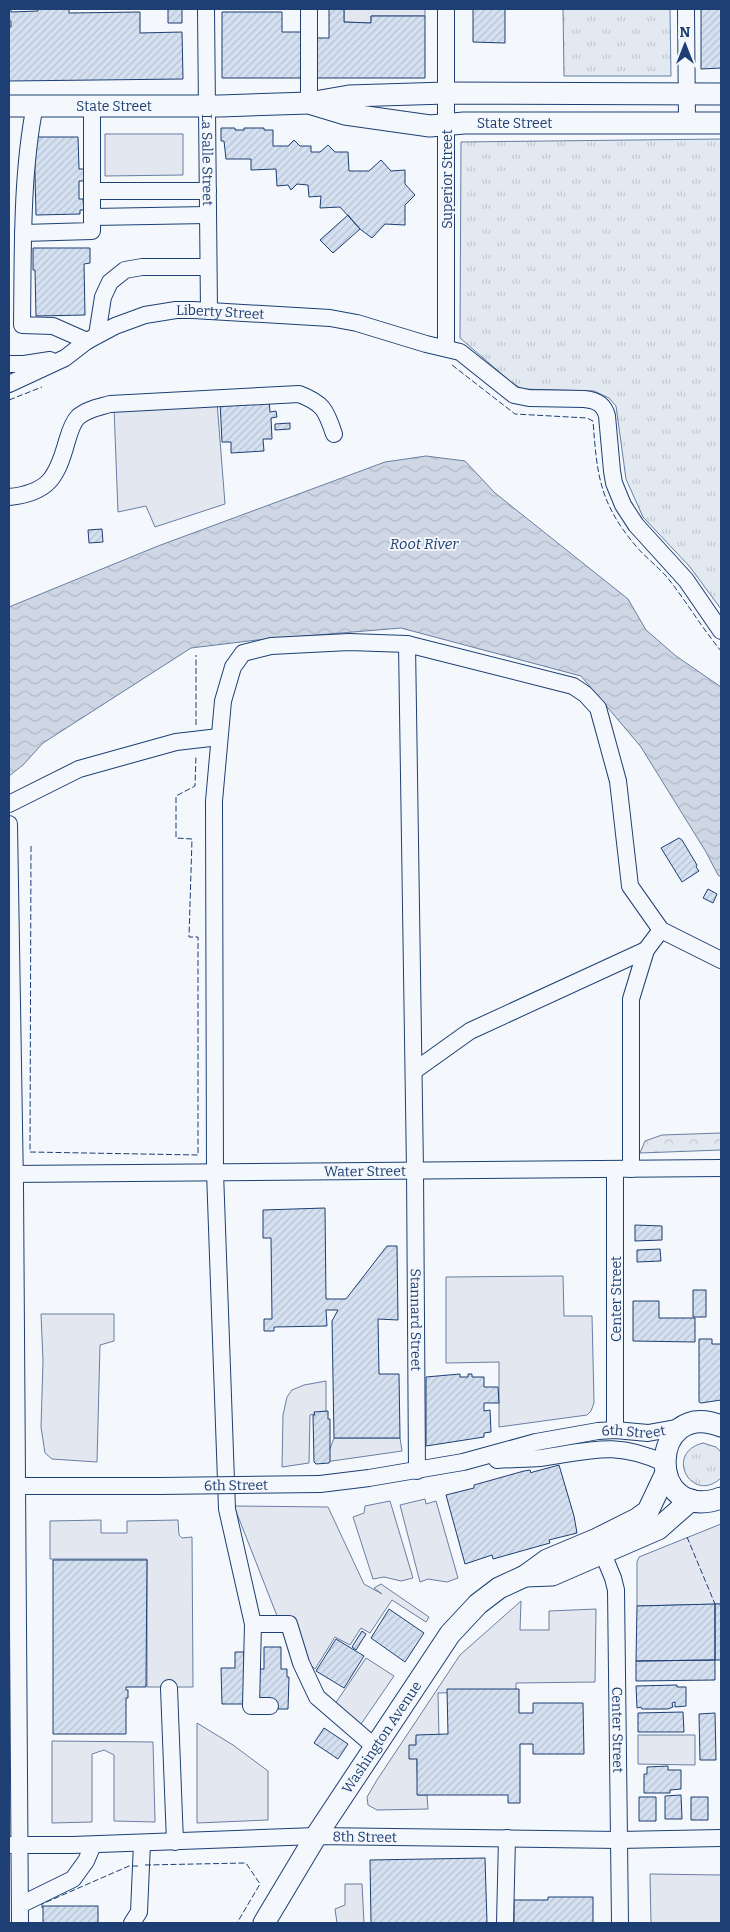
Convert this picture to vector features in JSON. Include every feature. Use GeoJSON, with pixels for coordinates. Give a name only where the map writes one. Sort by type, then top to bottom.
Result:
{"type":"FeatureCollection","features":[{"type":"Feature","properties":{"kind":"main road","name":"State Street"},"geometry":{"type":"LineString","coordinates":[[9,106],[207,106],[309,103],[349,96],[446,93],[721,94]]}},
{"type":"Feature","properties":{"kind":"main road","name":"State Street"},"geometry":{"type":"LineString","coordinates":[[309,103],[345,114],[430,126],[721,124]]}},
{"type":"Feature","properties":{"kind":"main road"},"geometry":{"type":"LineString","coordinates":[[9,120],[35,106]]}},
{"type":"Feature","properties":{"kind":"main road"},"geometry":{"type":"LineString","coordinates":[[687,1426],[704,1422],[721,1426]]}},
{"type":"Feature","properties":{"kind":"main road","name":"Washington Avenue"},"geometry":{"type":"LineString","coordinates":[[600,1546],[648,1511],[665,1468],[667,1448],[670,1441],[680,1430],[687,1426]]}},
{"type":"Feature","properties":{"kind":"main road"},"geometry":{"type":"LineString","coordinates":[[665,1468],[675,1489],[691,1500],[709,1502],[721,1498]]}},
{"type":"Feature","properties":{"kind":"main road","name":"Washington Avenue"},"geometry":{"type":"LineString","coordinates":[[264,1923],[316,1836],[450,1634],[478,1604],[499,1588],[525,1576],[547,1560],[658,1529],[691,1500]]}},
{"type":"Feature","properties":{"kind":"street","name":"La Salle Street"},"geometry":{"type":"LineString","coordinates":[[206,9],[208,311]]}},
{"type":"Feature","properties":{"kind":"street"},"geometry":{"type":"LineString","coordinates":[[309,9],[309,103]]}},
{"type":"Feature","properties":{"kind":"street","name":"Superior Street"},"geometry":{"type":"LineString","coordinates":[[446,9],[446,348]]}},
{"type":"Feature","properties":{"kind":"street"},"geometry":{"type":"LineString","coordinates":[[686,9],[687,124]]}},
{"type":"Feature","properties":{"kind":"street"},"geometry":{"type":"LineString","coordinates":[[35,106],[30,129],[23,233],[22,325],[53,326],[92,338],[103,297],[110,282],[125,270],[208,266]]}},
{"type":"Feature","properties":{"kind":"street"},"geometry":{"type":"LineString","coordinates":[[23,233],[92,231],[92,106]]}},
{"type":"Feature","properties":{"kind":"street"},"geometry":{"type":"LineString","coordinates":[[93,192],[208,191]]}},
{"type":"Feature","properties":{"kind":"street"},"geometry":{"type":"LineString","coordinates":[[92,217],[208,215]]}},
{"type":"Feature","properties":{"kind":"street","name":"Liberty Street"},"geometry":{"type":"LineString","coordinates":[[9,384],[23,379],[67,356],[92,338],[115,326],[145,315],[176,310],[330,318],[358,323],[460,352],[514,394],[529,398],[592,400],[602,405],[606,410],[607,416],[614,483],[623,505],[636,525],[686,580],[721,631]]}},
{"type":"Feature","properties":{"kind":"street"},"geometry":{"type":"LineString","coordinates":[[9,364],[24,364],[67,356]]}},
{"type":"Feature","properties":{"kind":"street"},"geometry":{"type":"LineString","coordinates":[[9,497],[37,490],[52,480],[61,462],[69,434],[77,417],[91,409],[110,404],[299,394],[316,401],[328,416],[334,434]]}},
{"type":"Feature","properties":{"kind":"street"},"geometry":{"type":"LineString","coordinates":[[270,1706],[252,1706],[253,1624],[227,1509],[215,1172],[214,801],[223,700],[233,667],[243,653],[271,646],[349,642],[406,644],[573,686],[585,694],[598,708],[618,781],[630,886],[661,930],[721,960]]}},
{"type":"Feature","properties":{"kind":"street","name":"Stannard Street"},"geometry":{"type":"LineString","coordinates":[[406,644],[414,1071],[417,1471]]}},
{"type":"Feature","properties":{"kind":"street"},"geometry":{"type":"LineString","coordinates":[[9,804],[79,770],[176,742],[219,737]]}},
{"type":"Feature","properties":{"kind":"street"},"geometry":{"type":"LineString","coordinates":[[9,824],[14,1845],[20,1923]]}},
{"type":"Feature","properties":{"kind":"street"},"geometry":{"type":"LineString","coordinates":[[414,1071],[470,1031],[646,950],[661,930]]}},
{"type":"Feature","properties":{"kind":"street","name":"Center Street"},"geometry":{"type":"LineString","coordinates":[[615,1430],[623,1169],[631,999],[646,950]]}},
{"type":"Feature","properties":{"kind":"street","name":"Water Street"},"geometry":{"type":"LineString","coordinates":[[12,1174],[721,1168]]}},
{"type":"Feature","properties":{"kind":"street","name":"6th Street"},"geometry":{"type":"LineString","coordinates":[[13,1486],[320,1484],[417,1471],[463,1462],[536,1442],[615,1430],[648,1433],[687,1426]]}},
{"type":"Feature","properties":{"kind":"street","name":"6th Street"},"geometry":{"type":"LineString","coordinates":[[463,1462],[539,1458],[585,1450],[616,1448],[640,1453],[665,1468]]}},
{"type":"Feature","properties":{"kind":"street","name":"Center Street"},"geometry":{"type":"LineString","coordinates":[[600,1546],[616,1590],[620,1923]]}},
{"type":"Feature","properties":{"kind":"street"},"geometry":{"type":"LineString","coordinates":[[253,1624],[288,1624],[301,1663],[317,1697],[375,1747]]}},
{"type":"Feature","properties":{"kind":"street"},"geometry":{"type":"LineString","coordinates":[[170,1688],[175,1842]]}},
{"type":"Feature","properties":{"kind":"street","name":"8th Street"},"geometry":{"type":"LineString","coordinates":[[14,1845],[93,1845],[316,1836],[619,1840],[721,1838]]}},
{"type":"Feature","properties":{"kind":"street"},"geometry":{"type":"LineString","coordinates":[[505,1923],[507,1838]]}},
{"type":"Feature","properties":{"kind":"street"},"geometry":{"type":"LineString","coordinates":[[132,1923],[139,1912],[142,1843]]}},
{"type":"Feature","properties":{"kind":"street"},"geometry":{"type":"LineString","coordinates":[[20,1905],[73,1879],[86,1861],[93,1845]]}},
{"type":"Feature","properties":{"kind":"green space"},"geometry":{"type":"Polygon","coordinates":[[[563,9],[670,9],[671,76],[564,76],[563,9]]]}},
{"type":"Feature","properties":{"kind":"green space"},"geometry":{"type":"Polygon","coordinates":[[[721,139],[721,609],[690,567],[643,517],[626,479],[616,406],[609,398],[594,391],[522,389],[511,382],[460,338],[461,142],[721,139]]]}},
{"type":"Feature","properties":{"kind":"green space"},"geometry":{"type":"Polygon","coordinates":[[[721,1133],[721,1150],[640,1153],[645,1141],[662,1135],[721,1133]]]}},
{"type":"Feature","properties":{"kind":"green space"},"geometry":{"type":"Polygon","coordinates":[[[703,1443],[716,1447],[721,1452],[721,1478],[710,1485],[700,1485],[692,1481],[686,1474],[683,1466],[685,1456],[691,1448],[703,1443]]]}},
{"type":"Feature","properties":{"kind":"shaded area"},"geometry":{"type":"Polygon","coordinates":[[[344,9],[425,9],[425,16],[371,16],[371,23],[344,22],[344,9]]]}},
{"type":"Feature","properties":{"kind":"shaded area"},"geometry":{"type":"Polygon","coordinates":[[[105,134],[183,134],[183,175],[105,176],[105,134]]]}},
{"type":"Feature","properties":{"kind":"shaded area"},"geometry":{"type":"Polygon","coordinates":[[[217,402],[225,504],[155,527],[146,506],[118,512],[114,408],[217,402]]]}},
{"type":"Feature","properties":{"kind":"shaded area"},"geometry":{"type":"Polygon","coordinates":[[[563,1276],[564,1316],[592,1316],[594,1403],[591,1411],[587,1415],[499,1427],[499,1362],[446,1363],[446,1277],[563,1276]]]}},
{"type":"Feature","properties":{"kind":"shaded area"},"geometry":{"type":"Polygon","coordinates":[[[41,1314],[114,1314],[114,1341],[100,1345],[97,1462],[52,1459],[45,1453],[41,1427],[43,1361],[41,1314]]]}},
{"type":"Feature","properties":{"kind":"shaded area"},"geometry":{"type":"Polygon","coordinates":[[[326,1381],[326,1411],[310,1415],[309,1463],[282,1467],[283,1415],[287,1397],[292,1390],[304,1385],[326,1381]]]}},
{"type":"Feature","properties":{"kind":"shaded area"},"geometry":{"type":"Polygon","coordinates":[[[334,1438],[400,1438],[402,1451],[325,1462],[334,1438]]]}},
{"type":"Feature","properties":{"kind":"shaded area"},"geometry":{"type":"Polygon","coordinates":[[[425,1499],[426,1504],[436,1501],[458,1578],[447,1582],[428,1579],[420,1582],[400,1505],[425,1499]]]}},
{"type":"Feature","properties":{"kind":"shaded area"},"geometry":{"type":"Polygon","coordinates":[[[390,1501],[413,1578],[401,1581],[384,1577],[373,1579],[353,1517],[364,1513],[365,1506],[390,1501]]]}},
{"type":"Feature","properties":{"kind":"shaded area"},"geometry":{"type":"Polygon","coordinates":[[[234,1506],[328,1507],[364,1584],[382,1594],[374,1588],[381,1584],[429,1617],[426,1622],[392,1600],[370,1633],[361,1628],[350,1645],[335,1637],[315,1669],[288,1644],[234,1506]]]}},
{"type":"Feature","properties":{"kind":"shaded area"},"geometry":{"type":"Polygon","coordinates":[[[101,1520],[101,1533],[127,1533],[127,1521],[178,1520],[179,1535],[182,1538],[192,1537],[193,1687],[147,1687],[147,1559],[50,1559],[50,1521],[101,1520]]]}},
{"type":"Feature","properties":{"kind":"shaded area"},"geometry":{"type":"Polygon","coordinates":[[[721,1524],[721,1604],[637,1606],[637,1562],[639,1557],[721,1524]]]}},
{"type":"Feature","properties":{"kind":"shaded area"},"geometry":{"type":"Polygon","coordinates":[[[521,1601],[520,1630],[549,1630],[549,1611],[596,1609],[595,1682],[516,1683],[516,1691],[438,1693],[439,1737],[416,1738],[418,1795],[427,1795],[428,1809],[377,1810],[368,1805],[367,1797],[377,1780],[460,1655],[521,1601]]]}},
{"type":"Feature","properties":{"kind":"shaded area"},"geometry":{"type":"Polygon","coordinates":[[[366,1658],[394,1676],[359,1727],[335,1704],[366,1658]]]}},
{"type":"Feature","properties":{"kind":"shaded area"},"geometry":{"type":"Polygon","coordinates":[[[197,1723],[233,1745],[268,1771],[268,1820],[197,1823],[197,1723]]]}},
{"type":"Feature","properties":{"kind":"shaded area"},"geometry":{"type":"Polygon","coordinates":[[[638,1735],[695,1735],[695,1765],[638,1764],[638,1735]]]}},
{"type":"Feature","properties":{"kind":"shaded area"},"geometry":{"type":"Polygon","coordinates":[[[52,1741],[153,1742],[155,1822],[114,1821],[114,1755],[104,1750],[92,1754],[92,1822],[52,1823],[52,1741]]]}},
{"type":"Feature","properties":{"kind":"shaded area"},"geometry":{"type":"Polygon","coordinates":[[[650,1874],[721,1875],[721,1923],[651,1923],[650,1874]]]}},
{"type":"Feature","properties":{"kind":"shaded area"},"geometry":{"type":"Polygon","coordinates":[[[345,1884],[362,1884],[364,1923],[337,1923],[335,1909],[345,1905],[345,1884]]]}},
{"type":"Feature","properties":{"kind":"water","name":"Root River"},"geometry":{"type":"Polygon","coordinates":[[[426,456],[465,461],[495,493],[628,599],[646,630],[676,656],[721,687],[721,877],[718,875],[706,852],[641,747],[581,676],[401,628],[257,640],[191,648],[43,743],[23,765],[9,776],[9,607],[158,546],[385,462],[426,456]]]}},
{"type":"Feature","properties":{"kind":"building"},"geometry":{"type":"Polygon","coordinates":[[[9,9],[11,9],[11,12],[38,11],[38,9],[69,9],[69,13],[140,12],[140,33],[182,32],[183,79],[9,81],[9,27],[11,27],[11,21],[9,21],[9,9]]]}},
{"type":"Feature","properties":{"kind":"building"},"geometry":{"type":"Polygon","coordinates":[[[168,9],[182,9],[182,23],[168,23],[168,9]]]}},
{"type":"Feature","properties":{"kind":"building"},"geometry":{"type":"Polygon","coordinates":[[[329,9],[344,9],[344,22],[371,23],[371,16],[425,16],[425,78],[316,78],[316,38],[329,38],[329,9]]]}},
{"type":"Feature","properties":{"kind":"building"},"geometry":{"type":"Polygon","coordinates":[[[473,9],[505,9],[505,43],[473,42],[473,9]]]}},
{"type":"Feature","properties":{"kind":"building"},"geometry":{"type":"Polygon","coordinates":[[[701,9],[721,9],[721,68],[701,69],[701,9]]]}},
{"type":"Feature","properties":{"kind":"building"},"geometry":{"type":"Polygon","coordinates":[[[222,12],[282,12],[282,32],[302,32],[302,78],[222,78],[222,12]]]}},
{"type":"Feature","properties":{"kind":"building"},"geometry":{"type":"Polygon","coordinates":[[[221,128],[244,130],[244,128],[264,128],[264,130],[273,130],[273,146],[288,146],[294,140],[300,146],[311,146],[311,152],[320,152],[328,145],[335,152],[348,152],[349,171],[369,171],[381,160],[391,171],[405,170],[405,184],[415,195],[405,205],[405,225],[385,224],[372,238],[360,229],[340,207],[320,208],[321,196],[309,197],[308,185],[297,184],[291,190],[288,185],[277,186],[276,169],[251,170],[251,159],[226,159],[224,141],[221,141],[221,128]]]}},
{"type":"Feature","properties":{"kind":"building"},"geometry":{"type":"Polygon","coordinates":[[[34,137],[78,137],[79,169],[84,169],[84,181],[79,181],[79,199],[83,199],[84,210],[80,210],[80,214],[36,215],[34,137]]]}},
{"type":"Feature","properties":{"kind":"building"},"geometry":{"type":"Polygon","coordinates":[[[348,215],[360,229],[333,253],[320,240],[348,215]]]}},
{"type":"Feature","properties":{"kind":"building"},"geometry":{"type":"Polygon","coordinates":[[[33,248],[90,248],[90,263],[84,264],[85,315],[36,316],[33,248]]]}},
{"type":"Feature","properties":{"kind":"building"},"geometry":{"type":"Polygon","coordinates":[[[269,399],[270,412],[276,411],[277,417],[271,418],[272,439],[263,439],[264,451],[231,453],[231,442],[222,442],[220,402],[269,399]]]}},
{"type":"Feature","properties":{"kind":"building"},"geometry":{"type":"Polygon","coordinates":[[[290,423],[290,429],[275,430],[275,424],[290,423]]]}},
{"type":"Feature","properties":{"kind":"building"},"geometry":{"type":"Polygon","coordinates":[[[102,529],[103,542],[89,543],[88,530],[102,529]]]}},
{"type":"Feature","properties":{"kind":"building"},"geometry":{"type":"Polygon","coordinates":[[[679,838],[682,840],[699,871],[682,882],[661,848],[679,838]]]}},
{"type":"Feature","properties":{"kind":"building"},"geometry":{"type":"Polygon","coordinates":[[[708,889],[717,894],[713,903],[703,898],[708,889]]]}},
{"type":"Feature","properties":{"kind":"building"},"geometry":{"type":"Polygon","coordinates":[[[325,1208],[326,1299],[346,1299],[387,1246],[397,1246],[398,1320],[378,1319],[379,1374],[399,1374],[400,1438],[334,1438],[332,1321],[338,1310],[326,1310],[327,1326],[274,1327],[274,1331],[264,1331],[264,1319],[272,1319],[271,1238],[263,1238],[263,1210],[325,1208]]]}},
{"type":"Feature","properties":{"kind":"building"},"geometry":{"type":"Polygon","coordinates":[[[635,1225],[662,1226],[662,1240],[635,1241],[635,1225]]]}},
{"type":"Feature","properties":{"kind":"building"},"geometry":{"type":"Polygon","coordinates":[[[660,1249],[661,1261],[637,1262],[637,1250],[660,1249]]]}},
{"type":"Feature","properties":{"kind":"building"},"geometry":{"type":"Polygon","coordinates":[[[693,1290],[706,1290],[706,1317],[693,1317],[693,1290]]]}},
{"type":"Feature","properties":{"kind":"building"},"geometry":{"type":"Polygon","coordinates":[[[633,1301],[659,1301],[659,1318],[695,1318],[695,1342],[633,1341],[633,1301]]]}},
{"type":"Feature","properties":{"kind":"building"},"geometry":{"type":"Polygon","coordinates":[[[699,1339],[712,1339],[712,1344],[721,1344],[721,1400],[699,1402],[699,1339]]]}},
{"type":"Feature","properties":{"kind":"building"},"geometry":{"type":"Polygon","coordinates":[[[460,1374],[460,1377],[468,1377],[468,1374],[472,1374],[472,1377],[484,1377],[484,1387],[498,1387],[499,1403],[484,1403],[484,1411],[490,1410],[491,1432],[484,1433],[484,1437],[426,1446],[426,1377],[460,1374]]]}},
{"type":"Feature","properties":{"kind":"building"},"geometry":{"type":"Polygon","coordinates":[[[328,1411],[328,1419],[330,1419],[330,1461],[329,1463],[316,1464],[314,1462],[313,1415],[315,1415],[314,1412],[328,1411]]]}},
{"type":"Feature","properties":{"kind":"building"},"geometry":{"type":"Polygon","coordinates":[[[559,1465],[577,1533],[549,1540],[550,1543],[493,1559],[492,1555],[465,1564],[446,1495],[474,1488],[474,1485],[524,1471],[530,1470],[531,1473],[559,1465]]]}},
{"type":"Feature","properties":{"kind":"building"},"geometry":{"type":"Polygon","coordinates":[[[53,1560],[147,1560],[146,1687],[126,1687],[128,1698],[126,1698],[126,1734],[53,1734],[53,1560]]]}},
{"type":"Feature","properties":{"kind":"building"},"geometry":{"type":"Polygon","coordinates":[[[715,1604],[715,1660],[636,1661],[637,1606],[715,1604]]]}},
{"type":"Feature","properties":{"kind":"building"},"geometry":{"type":"Polygon","coordinates":[[[715,1604],[721,1604],[721,1660],[715,1660],[715,1604]]]}},
{"type":"Feature","properties":{"kind":"building"},"geometry":{"type":"Polygon","coordinates":[[[389,1609],[424,1633],[405,1662],[371,1638],[389,1609]]]}},
{"type":"Feature","properties":{"kind":"building"},"geometry":{"type":"Polygon","coordinates":[[[362,1631],[366,1634],[356,1650],[352,1647],[362,1631]]]}},
{"type":"Feature","properties":{"kind":"building"},"geometry":{"type":"Polygon","coordinates":[[[336,1639],[364,1656],[344,1688],[316,1671],[336,1639]]]}},
{"type":"Feature","properties":{"kind":"building"},"geometry":{"type":"Polygon","coordinates":[[[264,1647],[281,1647],[281,1669],[287,1669],[287,1677],[289,1677],[288,1709],[273,1709],[255,1703],[255,1669],[264,1669],[264,1647]]]}},
{"type":"Feature","properties":{"kind":"building"},"geometry":{"type":"Polygon","coordinates":[[[235,1652],[244,1652],[245,1704],[222,1704],[221,1668],[235,1668],[235,1652]]]}},
{"type":"Feature","properties":{"kind":"building"},"geometry":{"type":"Polygon","coordinates":[[[715,1660],[715,1680],[636,1681],[636,1661],[715,1660]]]}},
{"type":"Feature","properties":{"kind":"building"},"geometry":{"type":"Polygon","coordinates":[[[677,1685],[677,1687],[686,1687],[686,1706],[675,1707],[675,1702],[672,1703],[673,1707],[668,1709],[637,1708],[636,1686],[677,1685]]]}},
{"type":"Feature","properties":{"kind":"building"},"geometry":{"type":"Polygon","coordinates":[[[447,1689],[519,1689],[519,1713],[533,1713],[533,1703],[583,1703],[584,1754],[533,1754],[533,1744],[520,1744],[520,1803],[508,1803],[508,1795],[417,1795],[417,1759],[409,1759],[409,1745],[416,1745],[416,1735],[448,1734],[447,1689]]]}},
{"type":"Feature","properties":{"kind":"building"},"geometry":{"type":"Polygon","coordinates":[[[683,1712],[684,1732],[638,1732],[638,1713],[683,1712]]]}},
{"type":"Feature","properties":{"kind":"building"},"geometry":{"type":"Polygon","coordinates":[[[715,1713],[716,1760],[700,1760],[699,1714],[715,1713]]]}},
{"type":"Feature","properties":{"kind":"building"},"geometry":{"type":"Polygon","coordinates":[[[324,1728],[348,1744],[338,1759],[314,1743],[324,1728]]]}},
{"type":"Feature","properties":{"kind":"building"},"geometry":{"type":"Polygon","coordinates":[[[668,1766],[668,1770],[681,1770],[681,1789],[670,1790],[670,1793],[644,1793],[644,1774],[647,1774],[647,1767],[668,1766]]]}},
{"type":"Feature","properties":{"kind":"building"},"geometry":{"type":"Polygon","coordinates":[[[681,1795],[682,1819],[665,1819],[665,1796],[681,1795]]]}},
{"type":"Feature","properties":{"kind":"building"},"geometry":{"type":"Polygon","coordinates":[[[639,1797],[656,1797],[656,1821],[639,1821],[639,1797]]]}},
{"type":"Feature","properties":{"kind":"building"},"geometry":{"type":"Polygon","coordinates":[[[691,1797],[708,1797],[708,1820],[691,1820],[691,1797]]]}},
{"type":"Feature","properties":{"kind":"building"},"geometry":{"type":"Polygon","coordinates":[[[485,1858],[487,1923],[371,1923],[370,1860],[485,1858]]]}},
{"type":"Feature","properties":{"kind":"building"},"geometry":{"type":"Polygon","coordinates":[[[548,1897],[593,1897],[593,1923],[514,1923],[514,1900],[548,1900],[548,1897]]]}},
{"type":"Feature","properties":{"kind":"building"},"geometry":{"type":"Polygon","coordinates":[[[43,1906],[98,1906],[98,1923],[43,1923],[43,1906]]]}},
{"type":"Feature","properties":{"kind":"fence"},"geometry":{"type":"LineString","coordinates":[[452,365],[515,414],[587,418],[593,421],[596,457],[602,487],[614,515],[635,545],[667,577],[721,651]]}},
{"type":"Feature","properties":{"kind":"fence"},"geometry":{"type":"LineString","coordinates":[[9,400],[42,387]]}},
{"type":"Feature","properties":{"kind":"fence"},"geometry":{"type":"LineString","coordinates":[[196,655],[196,725]]}},
{"type":"Feature","properties":{"kind":"fence"},"geometry":{"type":"LineString","coordinates":[[31,846],[30,1152],[198,1155],[198,937],[189,937],[192,839],[176,838],[176,796],[195,786],[196,755]]}},
{"type":"Feature","properties":{"kind":"fence"},"geometry":{"type":"LineString","coordinates":[[687,1537],[715,1604]]}},
{"type":"Feature","properties":{"kind":"fence"},"geometry":{"type":"LineString","coordinates":[[145,1865],[246,1863],[260,1884],[237,1923]]}},
{"type":"Feature","properties":{"kind":"fence"},"geometry":{"type":"LineString","coordinates":[[42,1908],[42,1904],[129,1866],[138,1866]]}}]}
